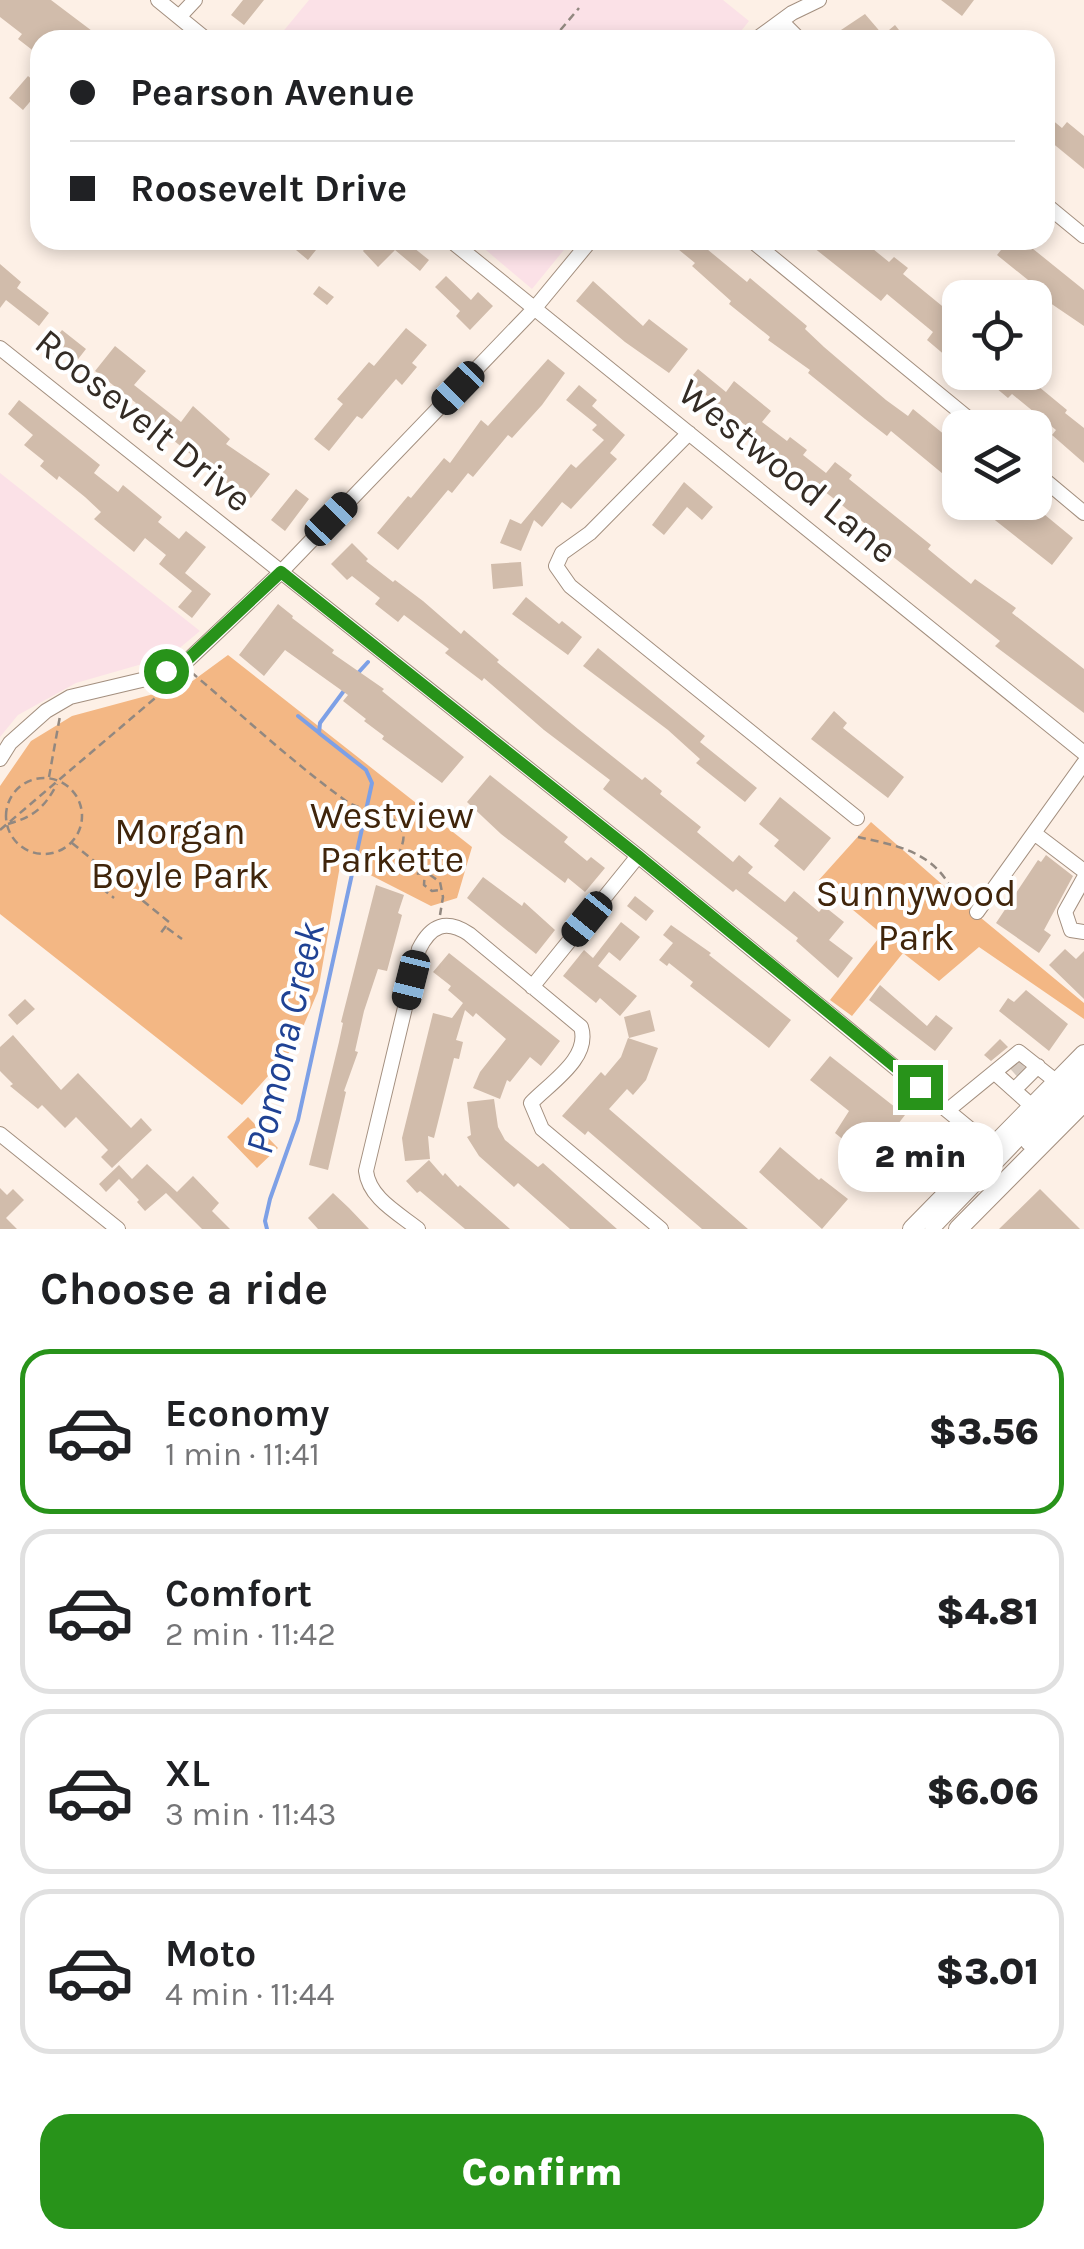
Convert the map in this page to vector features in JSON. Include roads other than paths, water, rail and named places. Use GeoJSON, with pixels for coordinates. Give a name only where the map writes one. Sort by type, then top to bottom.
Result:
{"type":"FeatureCollection","features":[{"type":"Feature","properties":{"kind":"main road"},"geometry":{"type":"LineString","coordinates":[[912,1229],[1084,1054]]}},
{"type":"Feature","properties":{"kind":"main road"},"geometry":{"type":"LineString","coordinates":[[958,1229],[1084,1102]]}},
{"type":"Feature","properties":{"kind":"street"},"geometry":{"type":"LineString","coordinates":[[158,0],[195,30]]}},
{"type":"Feature","properties":{"kind":"street"},"geometry":{"type":"LineString","coordinates":[[179,17],[195,0]]}},
{"type":"Feature","properties":{"kind":"street"},"geometry":{"type":"LineString","coordinates":[[769,30],[820,0]]}},
{"type":"Feature","properties":{"kind":"street"},"geometry":{"type":"LineString","coordinates":[[781,21],[790,30]]}},
{"type":"Feature","properties":{"kind":"street"},"geometry":{"type":"LineString","coordinates":[[1055,212],[1084,236]]}},
{"type":"Feature","properties":{"kind":"street","name":"Westwood Lane"},"geometry":{"type":"LineString","coordinates":[[462,250],[1084,753]]}},
{"type":"Feature","properties":{"kind":"street"},"geometry":{"type":"LineString","coordinates":[[0,759],[10,743],[70,697],[146,679],[185,662],[281,572],[534,309],[583,250]]}},
{"type":"Feature","properties":{"kind":"street"},"geometry":{"type":"LineString","coordinates":[[763,250],[958,410]]}},
{"type":"Feature","properties":{"kind":"street","name":"Roosevelt Drive"},"geometry":{"type":"LineString","coordinates":[[0,348],[638,856],[993,1148]]}},
{"type":"Feature","properties":{"kind":"street"},"geometry":{"type":"LineString","coordinates":[[689,433],[590,533],[562,553],[556,566],[570,586],[857,818]]}},
{"type":"Feature","properties":{"kind":"street"},"geometry":{"type":"LineString","coordinates":[[1052,486],[1084,512]]}},
{"type":"Feature","properties":{"kind":"street"},"geometry":{"type":"LineString","coordinates":[[977,912],[1084,762]]}},
{"type":"Feature","properties":{"kind":"street"},"geometry":{"type":"LineString","coordinates":[[1034,833],[1084,874],[1065,912],[1071,930],[1084,932]]}},
{"type":"Feature","properties":{"kind":"street"},"geometry":{"type":"LineString","coordinates":[[532,988],[638,856]]}},
{"type":"Feature","properties":{"kind":"street"},"geometry":{"type":"LineString","coordinates":[[418,1229],[374,1192],[366,1171],[419,949],[429,932],[437,927],[458,927],[469,934],[581,1026],[584,1041],[574,1060],[531,1103],[536,1119],[542,1129],[661,1229]]}},
{"type":"Feature","properties":{"kind":"street"},"geometry":{"type":"LineString","coordinates":[[932,1229],[1084,1071]]}},
{"type":"Feature","properties":{"kind":"street"},"geometry":{"type":"LineString","coordinates":[[1017,1073],[1032,1107]]}},
{"type":"Feature","properties":{"kind":"street"},"geometry":{"type":"LineString","coordinates":[[948,1110],[1017,1073],[1056,1082]]}},
{"type":"Feature","properties":{"kind":"street"},"geometry":{"type":"LineString","coordinates":[[944,1229],[1084,1086]]}},
{"type":"Feature","properties":{"kind":"street"},"geometry":{"type":"LineString","coordinates":[[0,1134],[118,1229]]}},
{"type":"Feature","properties":{"kind":"waterway","name":"Pomona Creek"},"geometry":{"type":"LineString","coordinates":[[358,673],[368,662]]}},
{"type":"Feature","properties":{"kind":"waterway","name":"Pomona Creek"},"geometry":{"type":"LineString","coordinates":[[267,1229],[270,1199],[298,1120],[372,783],[366,770],[319,733],[320,723],[346,688]]}},
{"type":"Feature","properties":{"kind":"waterway"},"geometry":{"type":"LineString","coordinates":[[298,716],[318,732]]}},
{"type":"Feature","properties":{"kind":"tunnel"},"geometry":{"type":"LineString","coordinates":[[1014,1073],[1023,1065]]}},
{"type":"Feature","properties":{"kind":"park label","name":"Westview Parkette"},"geometry":{"type":"Point","coordinates":[392,837]}},
{"type":"Feature","properties":{"kind":"park label","name":"Morgan Boyle Park"},"geometry":{"type":"Point","coordinates":[180,853]}},
{"type":"Feature","properties":{"kind":"park label","name":"Sunnywood Park"},"geometry":{"type":"Point","coordinates":[916,914]}}]}
